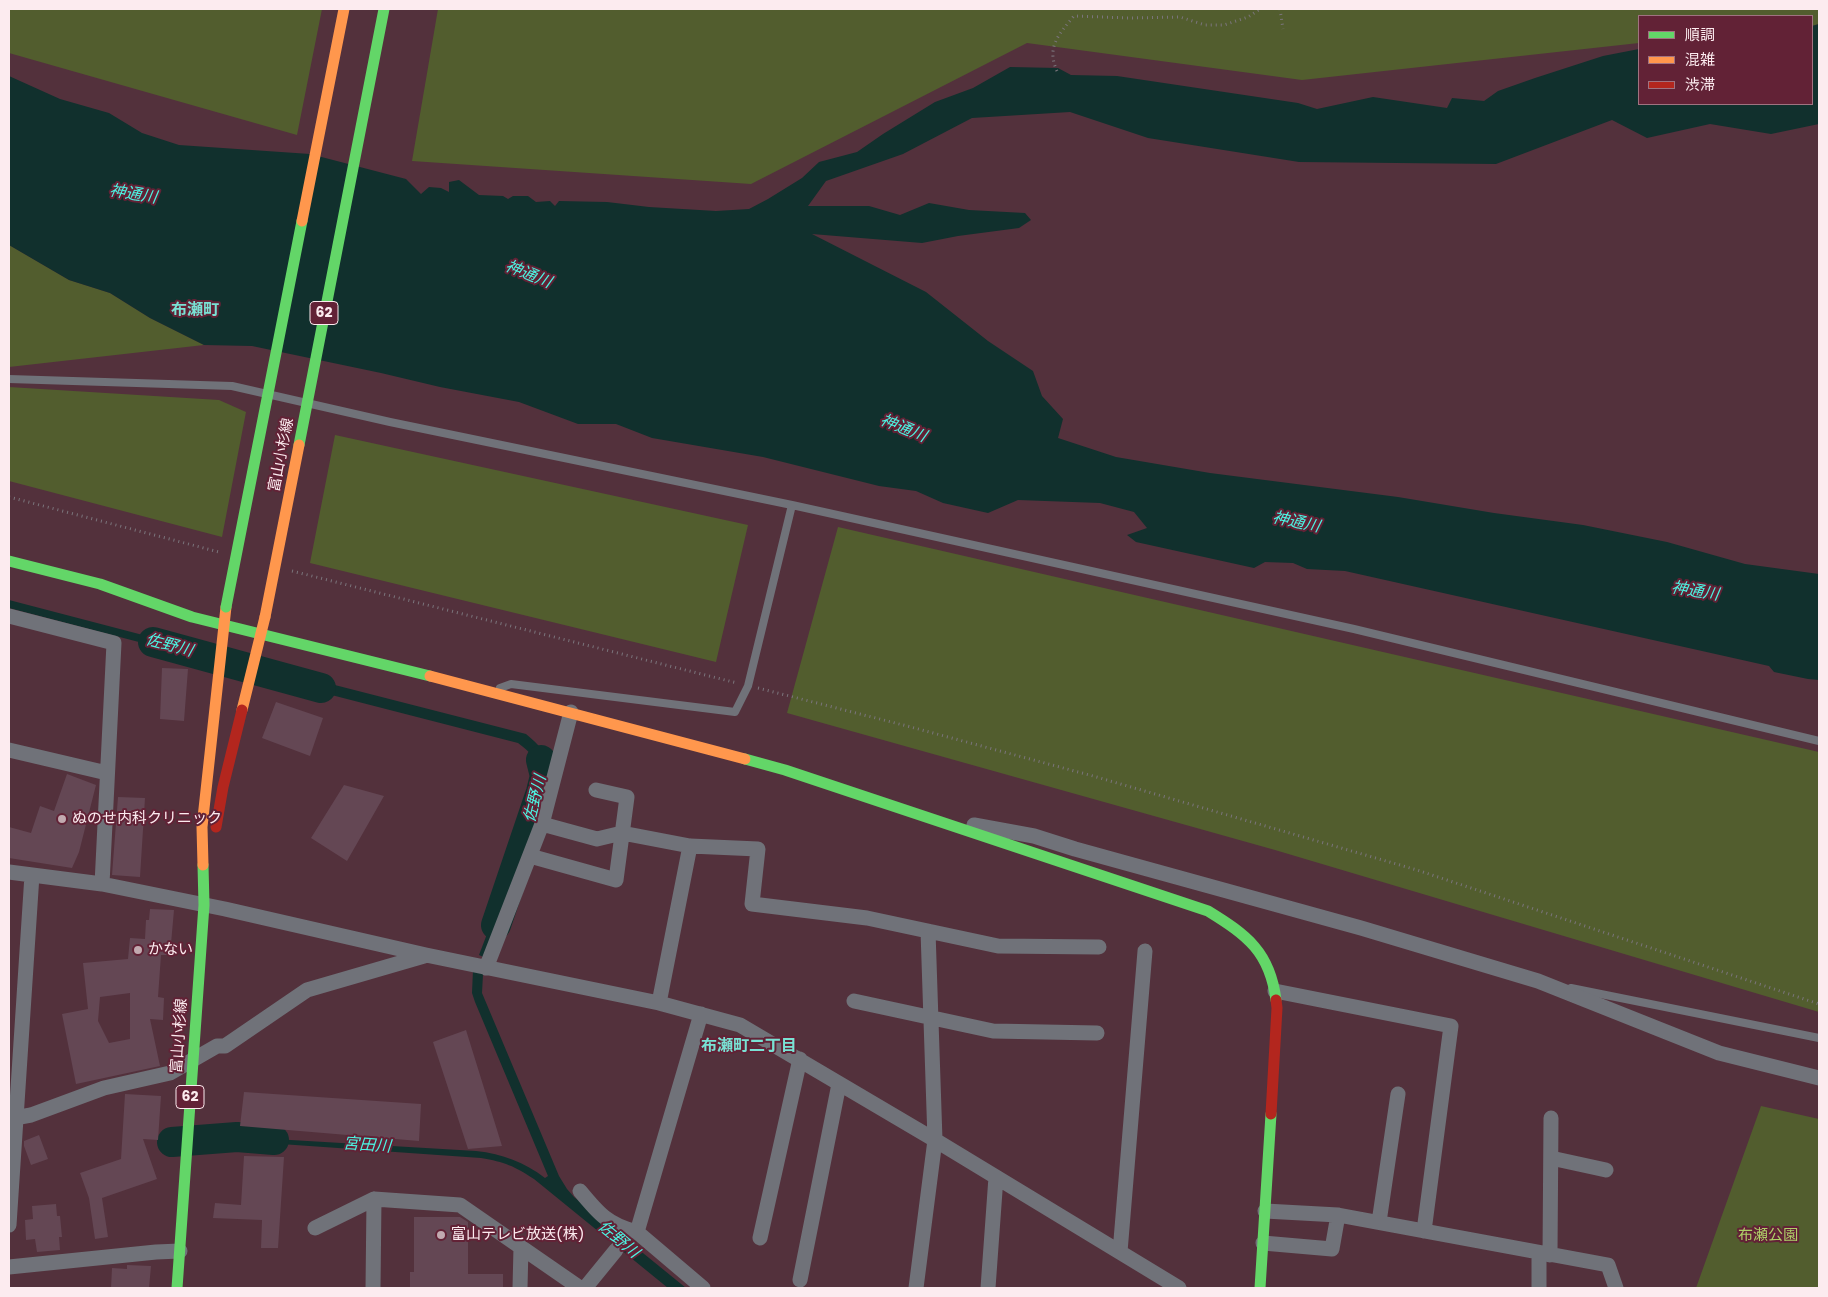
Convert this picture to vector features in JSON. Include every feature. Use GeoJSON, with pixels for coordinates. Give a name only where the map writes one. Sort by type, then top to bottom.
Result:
{"type":"FeatureCollection","features":[{"type":"Feature","properties":{"kind":"main road","name":"富山小杉線"},"geometry":{"type":"LineString","coordinates":[[204,905],[202,827],[223,625],[344,9]]}},
{"type":"Feature","properties":{"kind":"main road","name":"富山小杉線"},"geometry":{"type":"LineString","coordinates":[[178,1288],[204,905],[214,841],[223,787],[265,617],[384,9]]}},
{"type":"Feature","properties":{"kind":"main road"},"geometry":{"type":"LineString","coordinates":[[9,561],[100,584],[192,617],[493,691],[785,770],[1208,911],[1238,928],[1253,942],[1264,957],[1271,973],[1277,1008],[1260,1288]]}},
{"type":"Feature","properties":{"kind":"street"},"geometry":{"type":"LineString","coordinates":[[9,616],[114,643],[102,884]]}},
{"type":"Feature","properties":{"kind":"street"},"geometry":{"type":"LineString","coordinates":[[486,968],[542,824],[571,712]]}},
{"type":"Feature","properties":{"kind":"street"},"geometry":{"type":"LineString","coordinates":[[9,750],[107,773]]}},
{"type":"Feature","properties":{"kind":"street"},"geometry":{"type":"LineString","coordinates":[[530,856],[616,880],[628,797],[596,790]]}},
{"type":"Feature","properties":{"kind":"street"},"geometry":{"type":"LineString","coordinates":[[928,817],[1034,836],[1074,849],[1361,928],[1538,982],[1719,1053],[1819,1078]]}},
{"type":"Feature","properties":{"kind":"street"},"geometry":{"type":"LineString","coordinates":[[542,824],[597,839],[622,834],[690,846],[758,849],[752,904],[867,918],[998,946],[1099,947]]}},
{"type":"Feature","properties":{"kind":"street"},"geometry":{"type":"LineString","coordinates":[[659,1003],[690,846]]}},
{"type":"Feature","properties":{"kind":"street"},"geometry":{"type":"LineString","coordinates":[[9,872],[102,884],[204,905],[486,968],[659,1003],[740,1025],[800,1059],[1179,1288]]}},
{"type":"Feature","properties":{"kind":"street"},"geometry":{"type":"LineString","coordinates":[[9,1225],[16,998],[32,875]]}},
{"type":"Feature","properties":{"kind":"street"},"geometry":{"type":"LineString","coordinates":[[916,1288],[935,1140],[928,931]]}},
{"type":"Feature","properties":{"kind":"street"},"geometry":{"type":"LineString","coordinates":[[1120,1252],[1145,950]]}},
{"type":"Feature","properties":{"kind":"street"},"geometry":{"type":"LineString","coordinates":[[12,1118],[32,1115],[104,1088],[170,1073],[217,1046],[225,1046],[308,990],[426,955]]}},
{"type":"Feature","properties":{"kind":"street"},"geometry":{"type":"LineString","coordinates":[[1275,992],[1451,1026],[1424,1231]]}},
{"type":"Feature","properties":{"kind":"street"},"geometry":{"type":"LineString","coordinates":[[854,1001],[993,1032],[1097,1033]]}},
{"type":"Feature","properties":{"kind":"street"},"geometry":{"type":"LineString","coordinates":[[637,1232],[701,1014]]}},
{"type":"Feature","properties":{"kind":"street"},"geometry":{"type":"LineString","coordinates":[[760,1238],[800,1059]]}},
{"type":"Feature","properties":{"kind":"street"},"geometry":{"type":"LineString","coordinates":[[800,1280],[839,1084]]}},
{"type":"Feature","properties":{"kind":"street"},"geometry":{"type":"LineString","coordinates":[[1379,1222],[1398,1094]]}},
{"type":"Feature","properties":{"kind":"street"},"geometry":{"type":"LineString","coordinates":[[1539,1288],[1545,1254],[1551,1158],[1551,1118]]}},
{"type":"Feature","properties":{"kind":"street"},"geometry":{"type":"LineString","coordinates":[[1551,1158],[1606,1170]]}},
{"type":"Feature","properties":{"kind":"street"},"geometry":{"type":"LineString","coordinates":[[988,1288],[996,1177]]}},
{"type":"Feature","properties":{"kind":"street"},"geometry":{"type":"LineString","coordinates":[[580,1191],[601,1215],[623,1228],[637,1232],[703,1288]]}},
{"type":"Feature","properties":{"kind":"street"},"geometry":{"type":"LineString","coordinates":[[372,1288],[374,1200]]}},
{"type":"Feature","properties":{"kind":"street"},"geometry":{"type":"LineString","coordinates":[[315,1228],[374,1200],[460,1205],[580,1288]]}},
{"type":"Feature","properties":{"kind":"street"},"geometry":{"type":"LineString","coordinates":[[1265,1211],[1338,1215],[1608,1265],[1616,1288]]}},
{"type":"Feature","properties":{"kind":"street"},"geometry":{"type":"LineString","coordinates":[[1263,1243],[1332,1249],[1338,1215]]}},
{"type":"Feature","properties":{"kind":"street"},"geometry":{"type":"LineString","coordinates":[[520,1247],[520,1288]]}},
{"type":"Feature","properties":{"kind":"street"},"geometry":{"type":"LineString","coordinates":[[585,1288],[616,1250]]}},
{"type":"Feature","properties":{"kind":"street"},"geometry":{"type":"LineString","coordinates":[[9,1267],[180,1251]]}},
{"type":"Feature","properties":{"kind":"lane"},"geometry":{"type":"LineString","coordinates":[[9,379],[232,386],[390,422],[792,506],[1354,629],[1819,741]]}},
{"type":"Feature","properties":{"kind":"lane"},"geometry":{"type":"LineString","coordinates":[[493,691],[511,684],[735,712],[748,686],[792,506]]}},
{"type":"Feature","properties":{"kind":"lane"},"geometry":{"type":"LineString","coordinates":[[1538,982],[1819,1038]]}},
{"type":"Feature","properties":{"kind":"path"},"geometry":{"type":"LineString","coordinates":[[1057,71],[1053,62],[1052,48],[1063,29],[1074,16],[1180,18],[1205,25],[1224,25],[1248,17],[1260,9]]}},
{"type":"Feature","properties":{"kind":"path"},"geometry":{"type":"LineString","coordinates":[[1280,9],[1283,29]]}},
{"type":"Feature","properties":{"kind":"path"},"geometry":{"type":"LineString","coordinates":[[9,497],[227,554]]}},
{"type":"Feature","properties":{"kind":"path"},"geometry":{"type":"LineString","coordinates":[[284,568],[907,726],[1083,774],[1417,870],[1819,1004]]}},
{"type":"Feature","properties":{"kind":"green space"},"geometry":{"type":"Polygon","coordinates":[[[9,9],[322,9],[297,135],[9,53],[9,9]]]}},
{"type":"Feature","properties":{"kind":"green space"},"geometry":{"type":"Polygon","coordinates":[[[438,9],[1819,9],[1819,24],[1813,26],[1813,15],[1638,15],[1638,43],[1302,80],[1027,43],[751,184],[412,161],[438,9]]]}},
{"type":"Feature","properties":{"kind":"green space"},"geometry":{"type":"Polygon","coordinates":[[[9,245],[69,280],[110,293],[150,318],[204,345],[9,367],[9,245]]]}},
{"type":"Feature","properties":{"kind":"green space"},"geometry":{"type":"Polygon","coordinates":[[[9,387],[219,400],[246,412],[222,537],[9,481],[9,387]]]}},
{"type":"Feature","properties":{"kind":"green space"},"geometry":{"type":"Polygon","coordinates":[[[335,435],[748,525],[716,662],[310,563],[335,435]]]}},
{"type":"Feature","properties":{"kind":"green space"},"geometry":{"type":"Polygon","coordinates":[[[838,527],[1819,752],[1819,1012],[1275,850],[787,713],[838,527]]]}},
{"type":"Feature","properties":{"kind":"green space","name":"布瀬公園"},"geometry":{"type":"Polygon","coordinates":[[[1761,1106],[1819,1119],[1819,1288],[1696,1288],[1761,1106]]]}},
{"type":"Feature","properties":{"kind":"water","name":"神通川"},"geometry":{"type":"Polygon","coordinates":[[[1819,24],[1819,124],[1771,134],[1710,124],[1647,138],[1612,120],[1496,164],[1299,162],[1148,138],[1070,112],[972,118],[903,154],[826,181],[808,206],[869,206],[900,215],[929,203],[969,210],[1025,213],[1031,220],[1019,228],[922,243],[812,234],[926,292],[988,341],[1033,371],[1042,396],[1063,419],[1058,438],[1116,457],[1210,473],[1398,497],[1583,525],[1667,542],[1745,564],[1819,574],[1819,680],[1774,672],[1769,666],[1345,571],[1307,569],[1293,563],[1265,562],[1254,568],[1136,542],[1127,535],[1147,528],[1134,512],[1100,503],[1018,500],[988,513],[943,503],[916,491],[879,486],[763,457],[652,438],[616,424],[578,424],[519,402],[440,387],[252,346],[204,345],[150,318],[110,293],[69,280],[9,245],[9,76],[60,99],[109,113],[142,133],[179,145],[310,154],[406,179],[421,194],[429,187],[441,188],[449,192],[449,182],[459,180],[479,195],[503,196],[508,199],[513,196],[528,196],[536,202],[550,201],[555,206],[559,201],[607,202],[649,207],[716,211],[749,209],[802,178],[819,162],[857,152],[935,102],[973,88],[1010,67],[1058,68],[1071,75],[1117,76],[1298,103],[1317,109],[1373,97],[1447,108],[1452,98],[1484,101],[1498,91],[1535,78],[1603,56],[1638,49],[1638,105],[1813,105],[1813,26],[1819,24]]]}},
{"type":"Feature","properties":{"kind":"water"},"geometry":{"type":"Polygon","coordinates":[[[9,600],[181,645],[191,645],[192,658],[177,652],[9,608],[9,600]]]}},
{"type":"Feature","properties":{"kind":"water"},"geometry":{"type":"Polygon","coordinates":[[[284,672],[526,734],[542,749],[546,756],[549,770],[545,799],[534,798],[538,781],[538,768],[532,755],[518,743],[281,682],[284,672]]]}},
{"type":"Feature","properties":{"kind":"water"},"geometry":{"type":"Polygon","coordinates":[[[530,816],[539,824],[520,876],[510,876],[530,816]]]}},
{"type":"Feature","properties":{"kind":"water"},"geometry":{"type":"Polygon","coordinates":[[[506,884],[514,893],[488,959],[479,955],[506,884]]]}},
{"type":"Feature","properties":{"kind":"water"},"geometry":{"type":"Polygon","coordinates":[[[473,970],[483,974],[482,993],[559,1176],[567,1189],[574,1197],[686,1288],[668,1288],[534,1179],[503,1163],[481,1158],[238,1141],[237,1144],[232,1140],[237,1134],[257,1138],[476,1151],[495,1154],[513,1160],[529,1167],[545,1178],[548,1176],[475,1002],[472,993],[473,970]]]}},
{"type":"Feature","properties":{"kind":"building"},"geometry":{"type":"Polygon","coordinates":[[[162,668],[188,669],[184,721],[160,719],[162,668]]]}},
{"type":"Feature","properties":{"kind":"building"},"geometry":{"type":"Polygon","coordinates":[[[276,702],[323,718],[310,756],[262,738],[276,702]]]}},
{"type":"Feature","properties":{"kind":"building","name":"ぬのせ内科クリニック"},"geometry":{"type":"Polygon","coordinates":[[[67,774],[96,785],[79,852],[72,868],[9,858],[9,827],[31,833],[40,806],[54,811],[67,774]]]}},
{"type":"Feature","properties":{"kind":"building"},"geometry":{"type":"Polygon","coordinates":[[[344,785],[384,796],[347,861],[311,838],[344,785]]]}},
{"type":"Feature","properties":{"kind":"building"},"geometry":{"type":"Polygon","coordinates":[[[118,797],[145,798],[140,877],[112,875],[118,797]]]}},
{"type":"Feature","properties":{"kind":"building"},"geometry":{"type":"Polygon","coordinates":[[[150,909],[174,910],[170,955],[161,955],[158,997],[164,998],[163,1020],[150,1019],[160,1066],[76,1084],[62,1014],[88,1009],[83,963],[128,959],[130,938],[145,939],[146,920],[149,920],[150,909]],[[130,993],[100,997],[98,1021],[109,1043],[130,1039],[130,993]]]}},
{"type":"Feature","properties":{"kind":"building"},"geometry":{"type":"Polygon","coordinates":[[[466,1030],[502,1146],[468,1149],[433,1042],[466,1030]]]}},
{"type":"Feature","properties":{"kind":"building"},"geometry":{"type":"Polygon","coordinates":[[[244,1092],[421,1104],[419,1141],[240,1126],[244,1092]]]}},
{"type":"Feature","properties":{"kind":"building"},"geometry":{"type":"Polygon","coordinates":[[[125,1094],[161,1096],[158,1140],[143,1139],[157,1179],[102,1198],[108,1237],[95,1239],[89,1198],[80,1173],[121,1159],[125,1094]]]}},
{"type":"Feature","properties":{"kind":"building"},"geometry":{"type":"Polygon","coordinates":[[[39,1135],[48,1159],[31,1165],[24,1141],[39,1135]]]}},
{"type":"Feature","properties":{"kind":"building"},"geometry":{"type":"Polygon","coordinates":[[[244,1156],[284,1157],[278,1248],[261,1248],[262,1220],[213,1218],[215,1203],[241,1205],[244,1156]]]}},
{"type":"Feature","properties":{"kind":"building"},"geometry":{"type":"Polygon","coordinates":[[[56,1204],[57,1216],[60,1216],[62,1237],[59,1237],[60,1250],[37,1252],[35,1239],[26,1240],[25,1220],[33,1219],[32,1206],[56,1204]]]}},
{"type":"Feature","properties":{"kind":"building","name":"富山テレビ放送(株)"},"geometry":{"type":"Polygon","coordinates":[[[414,1217],[460,1217],[468,1222],[468,1274],[503,1274],[503,1288],[410,1288],[410,1272],[414,1272],[414,1217]]]}},
{"type":"Feature","properties":{"kind":"building"},"geometry":{"type":"Polygon","coordinates":[[[127,1265],[151,1266],[149,1288],[111,1288],[112,1268],[127,1269],[127,1265]]]}},
{"type":"Feature","properties":{"kind":"waterway","name":"佐野川"},"geometry":{"type":"LineString","coordinates":[[153,642],[321,688]]}},
{"type":"Feature","properties":{"kind":"waterway","name":"佐野川"},"geometry":{"type":"LineString","coordinates":[[496,925],[541,792],[545,776],[541,760]]}},
{"type":"Feature","properties":{"kind":"waterway","name":"宮田川"},"geometry":{"type":"LineString","coordinates":[[172,1142],[237,1137],[274,1140]]}},
{"type":"Feature","properties":{"kind":"traffic: fast"},"geometry":{"type":"LineString","coordinates":[[299,445],[384,9]]}},
{"type":"Feature","properties":{"kind":"traffic: fast"},"geometry":{"type":"LineString","coordinates":[[226,607],[302,221]]}},
{"type":"Feature","properties":{"kind":"traffic: fast"},"geometry":{"type":"LineString","coordinates":[[9,561],[100,584],[192,617],[430,676]]}},
{"type":"Feature","properties":{"kind":"traffic: fast"},"geometry":{"type":"LineString","coordinates":[[745,759],[785,770],[1208,911],[1234,928],[1254,946],[1268,969],[1276,1000]]}},
{"type":"Feature","properties":{"kind":"traffic: fast"},"geometry":{"type":"LineString","coordinates":[[177,1288],[204,905],[203,865]]}},
{"type":"Feature","properties":{"kind":"traffic: fast"},"geometry":{"type":"LineString","coordinates":[[1260,1288],[1271,1114]]}},
{"type":"Feature","properties":{"kind":"traffic: slow"},"geometry":{"type":"LineString","coordinates":[[302,221],[344,9]]}},
{"type":"Feature","properties":{"kind":"traffic: slow"},"geometry":{"type":"LineString","coordinates":[[265,617],[299,445]]}},
{"type":"Feature","properties":{"kind":"traffic: slow"},"geometry":{"type":"LineString","coordinates":[[203,865],[202,827],[226,607]]}},
{"type":"Feature","properties":{"kind":"traffic: slow"},"geometry":{"type":"LineString","coordinates":[[242,710],[265,617]]}},
{"type":"Feature","properties":{"kind":"traffic: slow"},"geometry":{"type":"LineString","coordinates":[[430,676],[745,759]]}},
{"type":"Feature","properties":{"kind":"traffic: jam"},"geometry":{"type":"LineString","coordinates":[[216,827],[223,787],[242,710]]}},
{"type":"Feature","properties":{"kind":"traffic: jam"},"geometry":{"type":"LineString","coordinates":[[1271,1114],[1276,1000]]}},
{"type":"Feature","properties":{"kind":"place","name":"ぬのせ内科クリニック"},"geometry":{"type":"Point","coordinates":[62,819]}},
{"type":"Feature","properties":{"kind":"place","name":"かない"},"geometry":{"type":"Point","coordinates":[138,950]}},
{"type":"Feature","properties":{"kind":"place","name":"富山テレビ放送(株)"},"geometry":{"type":"Point","coordinates":[441,1235]}},
{"type":"Feature","properties":{"kind":"district","name":"布瀬町"},"geometry":{"type":"Point","coordinates":[195,311]}},
{"type":"Feature","properties":{"kind":"district","name":"布瀬町二丁目"},"geometry":{"type":"Point","coordinates":[749,1047]}}]}
